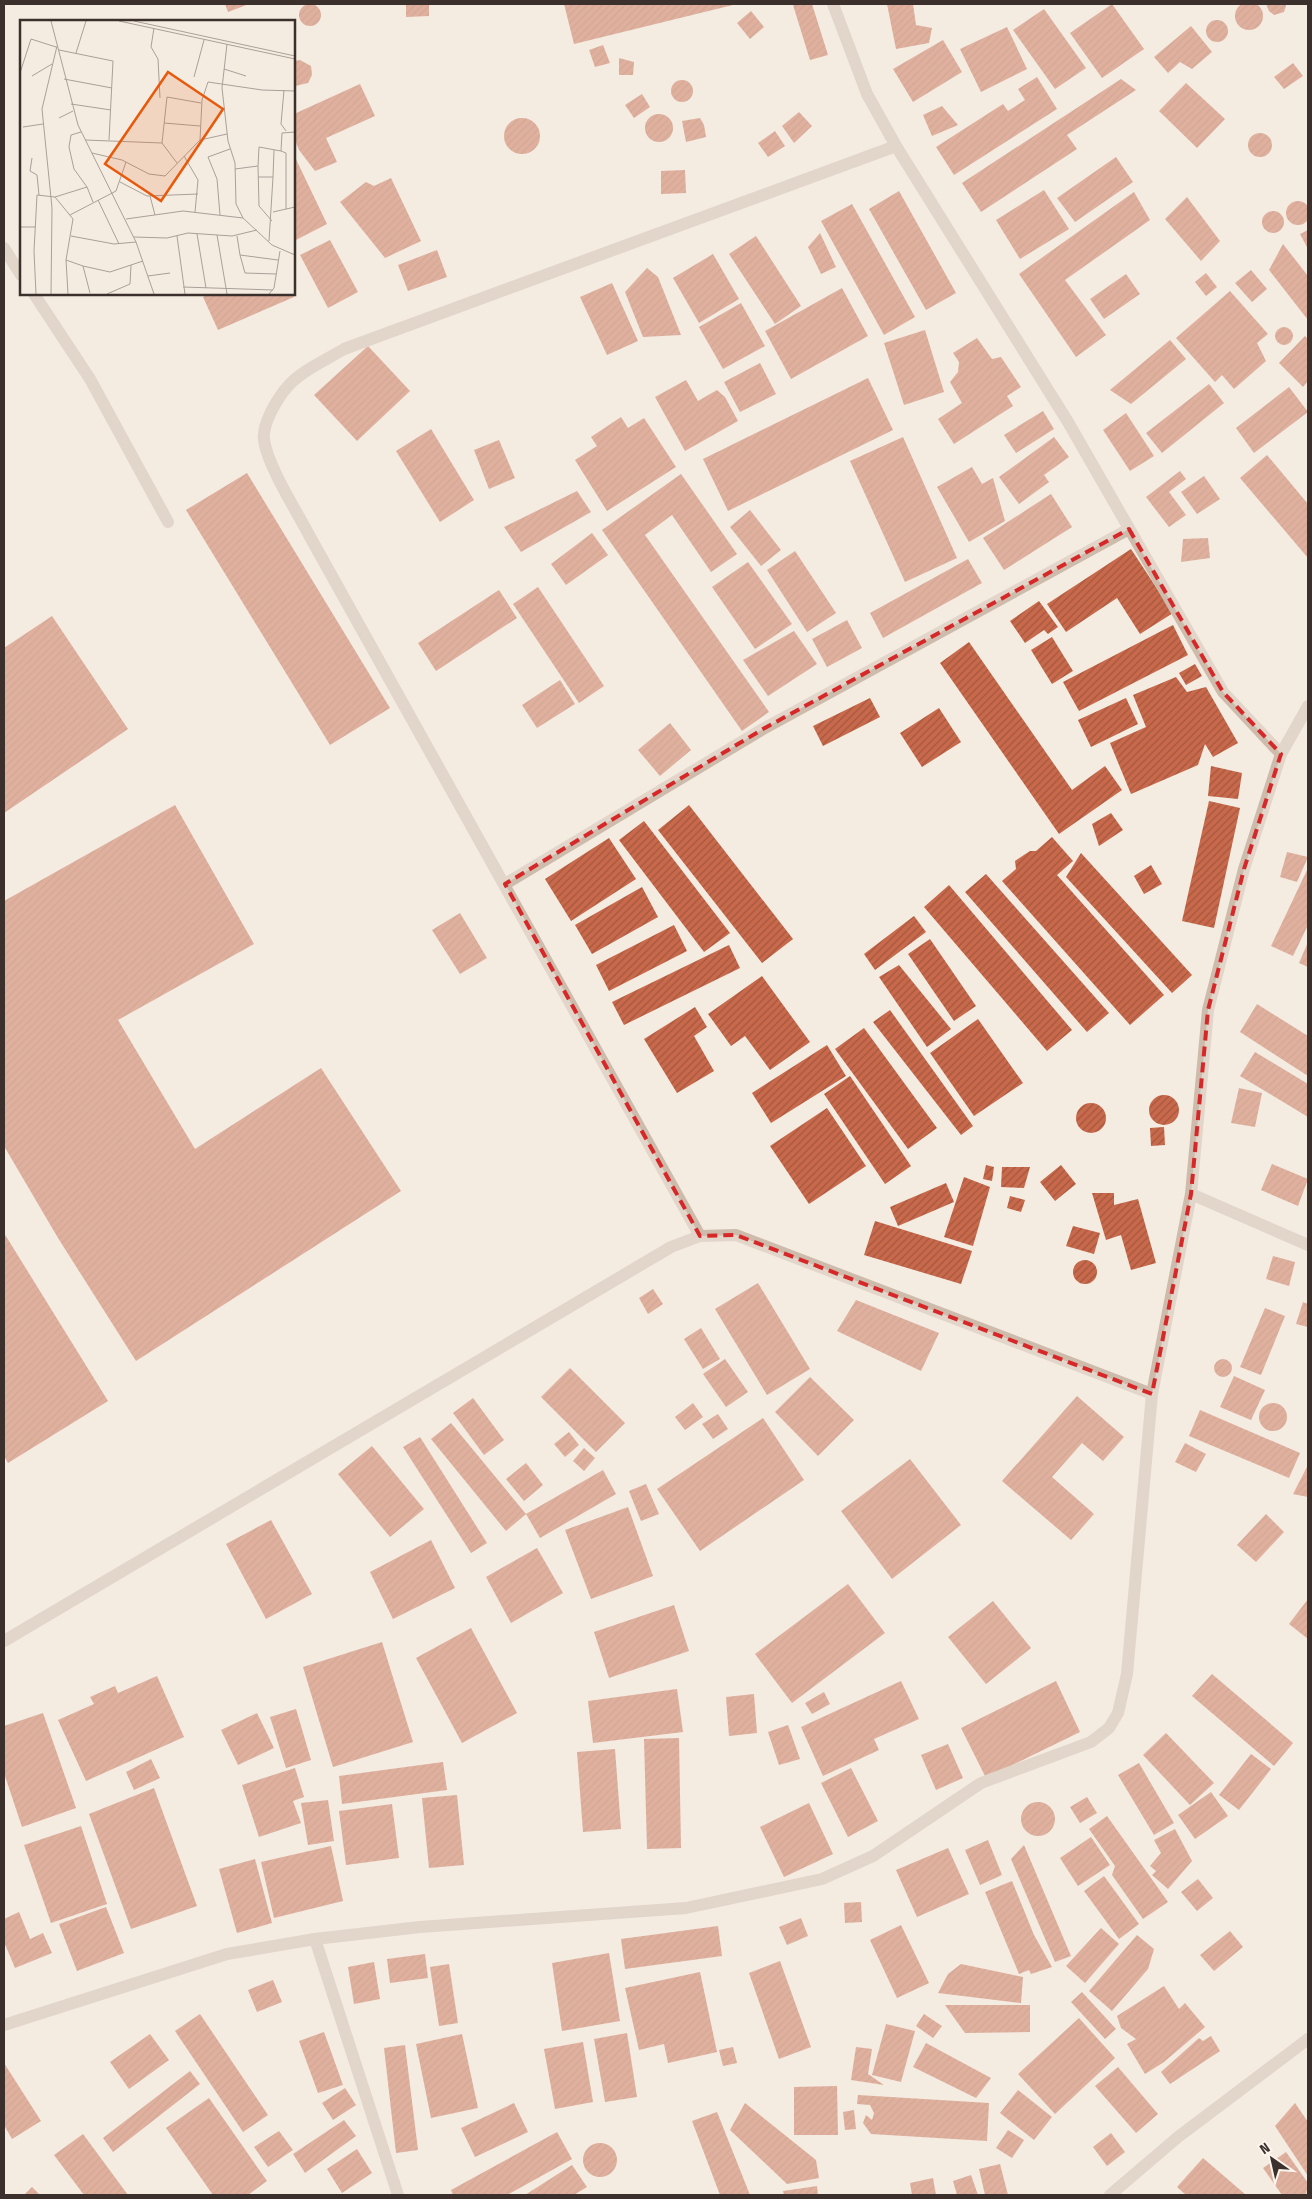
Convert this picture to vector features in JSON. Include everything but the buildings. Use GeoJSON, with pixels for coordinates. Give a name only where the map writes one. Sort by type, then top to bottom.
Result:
{"type":"FeatureCollection","features":[{"type":"Feature","properties":{"kind":"street"},"geometry":{"type":"LineString","coordinates":[[832,4],[867,94],[896,146],[1068,422],[1222,692],[1281,754]]}},
{"type":"Feature","properties":{"kind":"street"},"geometry":{"type":"LineString","coordinates":[[700,1236],[309,535],[274,467],[264,440],[266,426],[274,407],[289,385],[344,349],[896,146]]}},
{"type":"Feature","properties":{"kind":"street"},"geometry":{"type":"LineString","coordinates":[[4,248],[20,273]]}},
{"type":"Feature","properties":{"kind":"street"},"geometry":{"type":"LineString","coordinates":[[35,295],[90,379],[168,522]]}},
{"type":"Feature","properties":{"kind":"street"},"geometry":{"type":"LineString","coordinates":[[505,884],[763,729],[1129,529]]}},
{"type":"Feature","properties":{"kind":"street"},"geometry":{"type":"LineString","coordinates":[[4,2025],[227,1954],[314,1939],[420,1927],[686,1908],[822,1879],[873,1856],[981,1783],[1091,1742],[1109,1728],[1118,1713],[1127,1674],[1152,1394],[1191,1194],[1208,1010],[1244,869],[1281,754],[1308,706]]}},
{"type":"Feature","properties":{"kind":"street"},"geometry":{"type":"LineString","coordinates":[[1191,1194],[1308,1245]]}},
{"type":"Feature","properties":{"kind":"street"},"geometry":{"type":"LineString","coordinates":[[4,1641],[671,1247],[700,1236],[736,1235],[1152,1394]]}},
{"type":"Feature","properties":{"kind":"street"},"geometry":{"type":"LineString","coordinates":[[314,1939],[398,2195]]}},
{"type":"Feature","properties":{"kind":"street"},"geometry":{"type":"LineString","coordinates":[[1110,2195],[1178,2137],[1308,2039]]}},
{"type":"Feature","properties":{"kind":"highlighted area"},"geometry":{"type":"Polygon","coordinates":[[[1129,529],[1223,692],[1281,754],[1244,869],[1208,1010],[1191,1194],[1152,1394],[736,1235],[700,1236],[505,884],[763,729],[1129,529]]]}}]}
